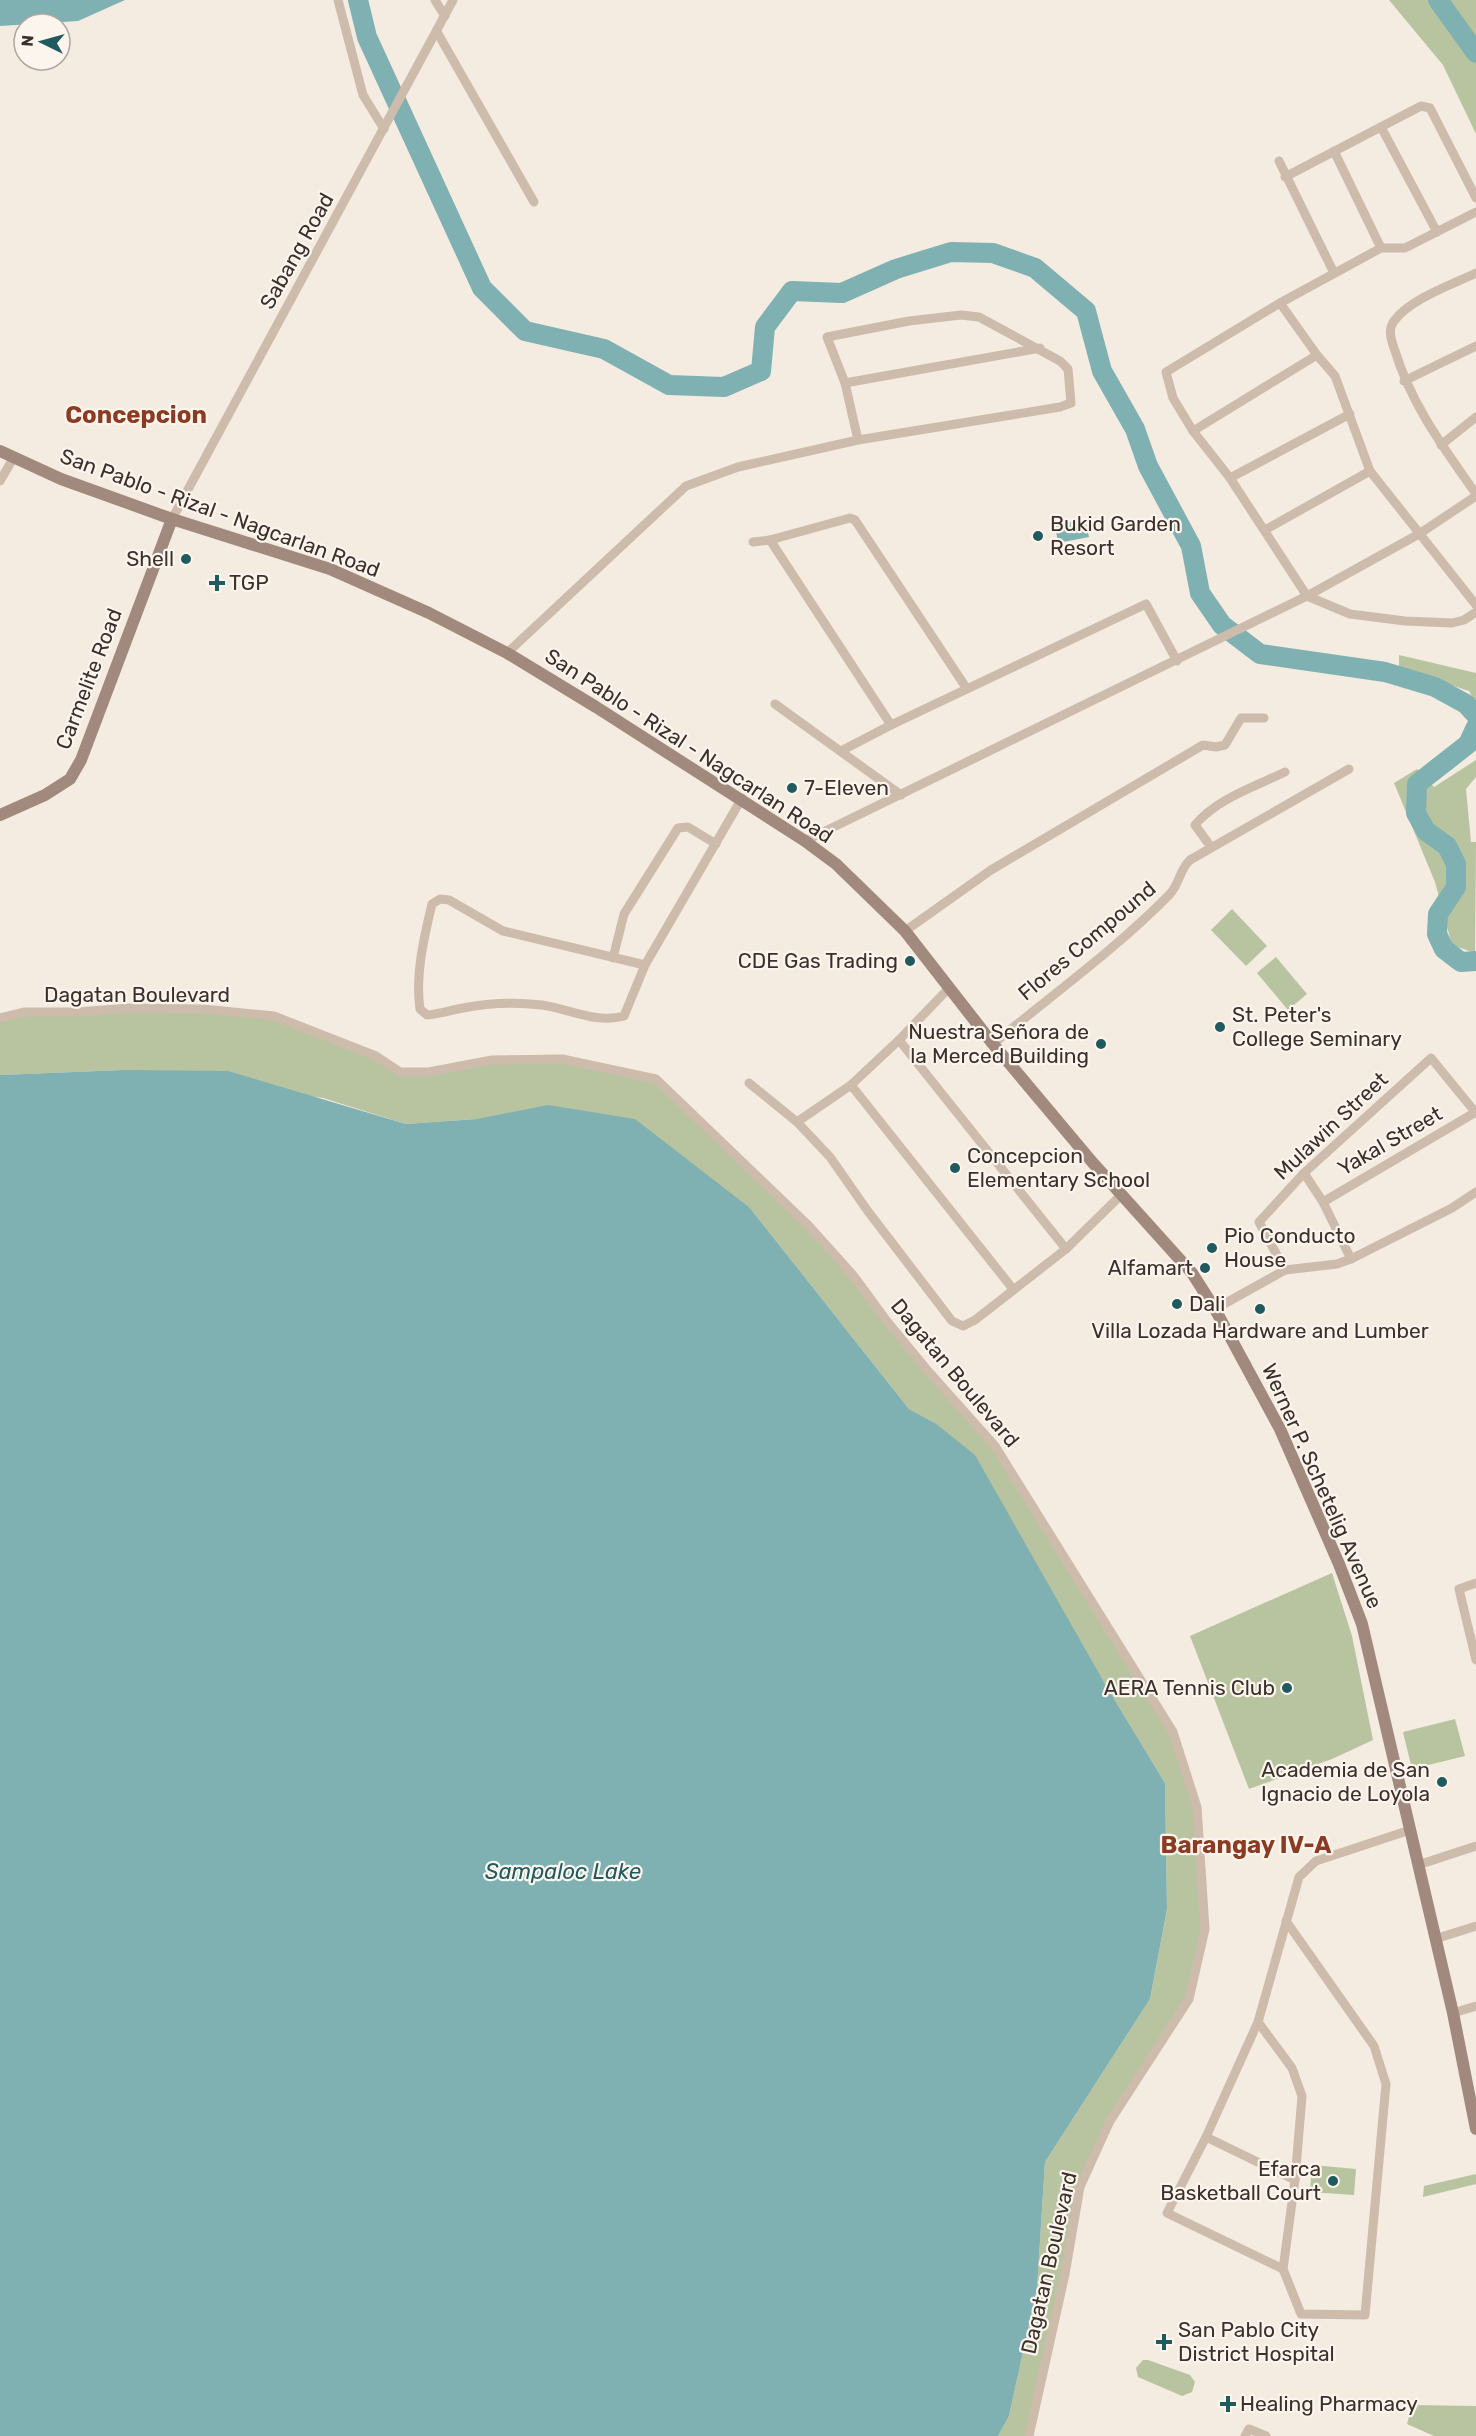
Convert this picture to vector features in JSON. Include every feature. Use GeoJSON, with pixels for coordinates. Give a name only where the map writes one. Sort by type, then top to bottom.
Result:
{"type":"FeatureCollection","features":[{"type":"Feature","properties":{"kind":"main road","name":"San Pablo - Rizal - Nagcarlan Road"},"geometry":{"type":"LineString","coordinates":[[0,451],[62,479],[172,519],[330,570],[429,613],[507,653],[742,798],[806,841],[836,864],[905,931],[993,1044],[1157,1235]]}},
{"type":"Feature","properties":{"kind":"main road","name":"Carmelite Road"},"geometry":{"type":"LineString","coordinates":[[0,815],[45,795],[70,779],[81,760],[172,519]]}},
{"type":"Feature","properties":{"kind":"main road","name":"Werner P. Schetelig Avenue"},"geometry":{"type":"LineString","coordinates":[[1157,1235],[1192,1273],[1215,1309],[1280,1429],[1357,1610],[1453,2013],[1476,2129]]}},
{"type":"Feature","properties":{"kind":"street"},"geometry":{"type":"LineString","coordinates":[[338,0],[363,94],[384,129]]}},
{"type":"Feature","properties":{"kind":"street"},"geometry":{"type":"LineString","coordinates":[[435,0],[445,16]]}},
{"type":"Feature","properties":{"kind":"street","name":"Sabang Road"},"geometry":{"type":"LineString","coordinates":[[172,519],[453,0]]}},
{"type":"Feature","properties":{"kind":"street"},"geometry":{"type":"LineString","coordinates":[[437,32],[534,202]]}},
{"type":"Feature","properties":{"kind":"street"},"geometry":{"type":"LineString","coordinates":[[1286,177],[1421,106],[1430,108],[1476,198]]}},
{"type":"Feature","properties":{"kind":"street"},"geometry":{"type":"LineString","coordinates":[[1381,127],[1437,232]]}},
{"type":"Feature","properties":{"kind":"street"},"geometry":{"type":"LineString","coordinates":[[1334,151],[1381,248]]}},
{"type":"Feature","properties":{"kind":"street"},"geometry":{"type":"LineString","coordinates":[[1279,161],[1334,273]]}},
{"type":"Feature","properties":{"kind":"street"},"geometry":{"type":"LineString","coordinates":[[1476,212],[1405,248],[1381,248],[1280,303],[1166,372],[1173,398],[1193,431],[1230,478],[1307,596],[1350,614],[1405,621],[1452,623],[1464,620],[1476,612]]}},
{"type":"Feature","properties":{"kind":"street"},"geometry":{"type":"LineString","coordinates":[[806,841],[1307,596],[1419,534],[1476,495],[1441,444],[1404,381],[1390,334],[1392,323],[1408,306],[1476,273]]}},
{"type":"Feature","properties":{"kind":"street"},"geometry":{"type":"LineString","coordinates":[[1280,303],[1335,376],[1370,471],[1476,605]]}},
{"type":"Feature","properties":{"kind":"street"},"geometry":{"type":"LineString","coordinates":[[507,653],[686,486],[738,467],[858,440],[1060,407],[1071,403],[1068,369],[1040,348],[979,317],[961,315],[909,321],[827,337],[845,383],[858,440]]}},
{"type":"Feature","properties":{"kind":"street"},"geometry":{"type":"LineString","coordinates":[[1404,381],[1476,346]]}},
{"type":"Feature","properties":{"kind":"street"},"geometry":{"type":"LineString","coordinates":[[845,383],[1040,348]]}},
{"type":"Feature","properties":{"kind":"street"},"geometry":{"type":"LineString","coordinates":[[1193,431],[1317,355]]}},
{"type":"Feature","properties":{"kind":"street"},"geometry":{"type":"LineString","coordinates":[[1230,478],[1350,414]]}},
{"type":"Feature","properties":{"kind":"street"},"geometry":{"type":"LineString","coordinates":[[1441,444],[1476,417]]}},
{"type":"Feature","properties":{"kind":"street"},"geometry":{"type":"LineString","coordinates":[[0,481],[14,457]]}},
{"type":"Feature","properties":{"kind":"street"},"geometry":{"type":"LineString","coordinates":[[1265,530],[1370,471]]}},
{"type":"Feature","properties":{"kind":"street"},"geometry":{"type":"LineString","coordinates":[[753,542],[770,540],[849,518],[855,520],[967,689]]}},
{"type":"Feature","properties":{"kind":"street"},"geometry":{"type":"LineString","coordinates":[[770,540],[891,725]]}},
{"type":"Feature","properties":{"kind":"street"},"geometry":{"type":"LineString","coordinates":[[841,751],[1146,604],[1178,661]]}},
{"type":"Feature","properties":{"kind":"street"},"geometry":{"type":"LineString","coordinates":[[775,704],[901,795]]}},
{"type":"Feature","properties":{"kind":"street"},"geometry":{"type":"LineString","coordinates":[[905,931],[992,870],[1113,796],[1203,745],[1216,747],[1225,745],[1240,718],[1264,718]]}},
{"type":"Feature","properties":{"kind":"street","name":"Flores Compound"},"geometry":{"type":"LineString","coordinates":[[993,1044],[1140,924],[1179,883],[1182,868],[1190,860],[1349,769]]}},
{"type":"Feature","properties":{"kind":"street"},"geometry":{"type":"LineString","coordinates":[[1211,847],[1195,825],[1201,817],[1223,803],[1285,772]]}},
{"type":"Feature","properties":{"kind":"street"},"geometry":{"type":"LineString","coordinates":[[645,965],[503,931],[449,900],[440,899],[432,904],[427,924],[419,985],[420,1009],[427,1014],[437,1014],[482,1006],[541,1005],[612,1019],[624,1016],[645,965],[742,798]]}},
{"type":"Feature","properties":{"kind":"street"},"geometry":{"type":"LineString","coordinates":[[613,958],[624,914],[678,828],[688,827],[716,844]]}},
{"type":"Feature","properties":{"kind":"street"},"geometry":{"type":"LineString","coordinates":[[797,1122],[850,1084],[898,1040],[949,988]]}},
{"type":"Feature","properties":{"kind":"street","name":"Dagatan Boulevard"},"geometry":{"type":"LineString","coordinates":[[0,1018],[24,1012],[78,1012],[129,1008],[203,1010],[274,1016],[376,1056],[400,1072],[429,1072],[492,1060],[562,1059],[656,1079],[809,1226],[853,1275],[929,1372],[995,1446],[1173,1732],[1197,1807],[1205,1929],[1189,1999],[1110,2121],[1080,2187],[1065,2274],[1029,2436]]}},
{"type":"Feature","properties":{"kind":"street"},"geometry":{"type":"LineString","coordinates":[[898,1040],[1066,1249]]}},
{"type":"Feature","properties":{"kind":"street","name":"Mulawin Street"},"geometry":{"type":"LineString","coordinates":[[1285,1270],[1259,1222],[1304,1173],[1431,1058],[1476,1113]]}},
{"type":"Feature","properties":{"kind":"street"},"geometry":{"type":"LineString","coordinates":[[748,1083],[797,1122],[830,1156],[867,1210],[952,1321],[963,1326],[975,1320],[1066,1249],[1122,1195]]}},
{"type":"Feature","properties":{"kind":"street"},"geometry":{"type":"LineString","coordinates":[[850,1084],[1013,1289]]}},
{"type":"Feature","properties":{"kind":"street","name":"Yakal Street"},"geometry":{"type":"LineString","coordinates":[[1323,1202],[1476,1113]]}},
{"type":"Feature","properties":{"kind":"street"},"geometry":{"type":"LineString","coordinates":[[1304,1173],[1323,1202],[1352,1259]]}},
{"type":"Feature","properties":{"kind":"street"},"geometry":{"type":"LineString","coordinates":[[1215,1309],[1285,1270],[1337,1264],[1352,1259],[1452,1208],[1476,1192]]}},
{"type":"Feature","properties":{"kind":"street"},"geometry":{"type":"LineString","coordinates":[[1476,1583],[1459,1589],[1476,1660]]}},
{"type":"Feature","properties":{"kind":"street"},"geometry":{"type":"LineString","coordinates":[[1284,2269],[1167,2213],[1206,2137],[1258,2022],[1299,1877],[1316,1862],[1410,1830]]}},
{"type":"Feature","properties":{"kind":"street"},"geometry":{"type":"LineString","coordinates":[[1418,1865],[1476,1846]]}},
{"type":"Feature","properties":{"kind":"street"},"geometry":{"type":"LineString","coordinates":[[1258,2022],[1292,2068],[1302,2096],[1284,2269],[1301,2314],[1365,2315],[1386,2084],[1374,2046],[1286,1921]]}},
{"type":"Feature","properties":{"kind":"street"},"geometry":{"type":"LineString","coordinates":[[1435,1939],[1476,1926]]}},
{"type":"Feature","properties":{"kind":"street"},"geometry":{"type":"LineString","coordinates":[[1453,2013],[1476,2006]]}},
{"type":"Feature","properties":{"kind":"street"},"geometry":{"type":"LineString","coordinates":[[1206,2137],[1295,2180]]}},
{"type":"Feature","properties":{"kind":"street"},"geometry":{"type":"LineString","coordinates":[[1247,2432],[1266,2436]]}},
{"type":"Feature","properties":{"kind":"green space"},"geometry":{"type":"Polygon","coordinates":[[[1389,0],[1476,0],[1476,134],[1443,65],[1389,0]]]}},
{"type":"Feature","properties":{"kind":"green space"},"geometry":{"type":"Polygon","coordinates":[[[1399,655],[1476,673],[1476,704],[1469,691],[1399,668],[1399,655]]]}},
{"type":"Feature","properties":{"kind":"green space"},"geometry":{"type":"Polygon","coordinates":[[[1476,760],[1476,777],[1466,789],[1471,842],[1476,842],[1475,953],[1452,945],[1435,882],[1394,783],[1417,769],[1434,787],[1476,760]]]}},
{"type":"Feature","properties":{"kind":"green space"},"geometry":{"type":"Polygon","coordinates":[[[1232,909],[1267,946],[1246,966],[1211,930],[1232,909]]]}},
{"type":"Feature","properties":{"kind":"green space"},"geometry":{"type":"Polygon","coordinates":[[[1276,957],[1307,994],[1288,1010],[1257,973],[1276,957]]]}},
{"type":"Feature","properties":{"kind":"green space"},"geometry":{"type":"Polygon","coordinates":[[[129,1008],[274,1016],[376,1056],[400,1072],[492,1060],[562,1059],[656,1079],[809,1226],[995,1446],[1173,1732],[1197,1807],[1205,1929],[1189,1999],[1110,2121],[1080,2187],[1028,2436],[998,2436],[1009,2416],[1037,2288],[1045,2162],[1150,1999],[1167,1909],[1165,1783],[1105,1684],[935,1423],[909,1409],[750,1208],[477,1119],[406,1124],[323,1098],[123,1070],[0,1075],[0,1018],[129,1008]]]}},
{"type":"Feature","properties":{"kind":"green space","name":"AERA Tennis Club"},"geometry":{"type":"Polygon","coordinates":[[[1332,1573],[1352,1636],[1373,1740],[1332,1759],[1249,1789],[1190,1636],[1332,1573]]]}},
{"type":"Feature","properties":{"kind":"green space"},"geometry":{"type":"Polygon","coordinates":[[[1455,1719],[1465,1756],[1412,1769],[1403,1732],[1455,1719]]]}},
{"type":"Feature","properties":{"kind":"green space","name":"Efarca Basketball Court"},"geometry":{"type":"Polygon","coordinates":[[[1312,2165],[1356,2169],[1354,2195],[1310,2192],[1312,2165]]]}},
{"type":"Feature","properties":{"kind":"green space"},"geometry":{"type":"Polygon","coordinates":[[[1476,2174],[1476,2184],[1423,2197],[1424,2186],[1476,2174]]]}},
{"type":"Feature","properties":{"kind":"green space"},"geometry":{"type":"Polygon","coordinates":[[[1143,2360],[1190,2375],[1195,2382],[1192,2392],[1182,2396],[1138,2377],[1136,2368],[1143,2360]]]}},
{"type":"Feature","properties":{"kind":"green space"},"geometry":{"type":"Polygon","coordinates":[[[1412,2405],[1476,2406],[1476,2436],[1434,2436],[1407,2424],[1412,2405]]]}},
{"type":"Feature","properties":{"kind":"water"},"geometry":{"type":"Polygon","coordinates":[[[0,0],[125,0],[78,21],[72,21],[72,12],[12,12],[12,25],[0,26],[0,0]]]}},
{"type":"Feature","properties":{"kind":"water"},"geometry":{"type":"Polygon","coordinates":[[[1085,519],[1089,537],[1058,543],[1055,525],[1085,519]]]}},
{"type":"Feature","properties":{"kind":"water","name":"Sampaloc Lake"},"geometry":{"type":"Polygon","coordinates":[[[123,1070],[228,1071],[406,1124],[477,1119],[548,1105],[635,1119],[750,1208],[909,1409],[935,1423],[975,1455],[1105,1684],[1165,1783],[1167,1909],[1150,1999],[1045,2162],[1037,2288],[1009,2416],[998,2436],[0,2436],[0,1075],[123,1070]]]}},
{"type":"Feature","properties":{"kind":"waterway"},"geometry":{"type":"LineString","coordinates":[[358,0],[367,37],[482,288],[525,331],[604,349],[669,385],[724,387],[761,371],[765,327],[792,291],[842,293],[896,269],[951,252],[993,253],[1035,268],[1086,311],[1102,371],[1135,429],[1148,466],[1191,546],[1200,593],[1222,625],[1260,654],[1385,672],[1435,687],[1466,704],[1476,715]]}},
{"type":"Feature","properties":{"kind":"waterway"},"geometry":{"type":"LineString","coordinates":[[1438,0],[1476,53]]}},
{"type":"Feature","properties":{"kind":"waterway"},"geometry":{"type":"LineString","coordinates":[[1476,727],[1468,744],[1417,784],[1416,813],[1426,831],[1447,846],[1456,864],[1456,887],[1438,914],[1437,934],[1444,949],[1461,962],[1476,961]]}},
{"type":"Feature","properties":{"kind":"place","name":"Bukid Garden Resort"},"geometry":{"type":"Point","coordinates":[1038,536]}},
{"type":"Feature","properties":{"kind":"place","name":"Shell"},"geometry":{"type":"Point","coordinates":[186,559]}},
{"type":"Feature","properties":{"kind":"place","name":"TGP"},"geometry":{"type":"Point","coordinates":[217,583]}},
{"type":"Feature","properties":{"kind":"place","name":"7-Eleven"},"geometry":{"type":"Point","coordinates":[792,788]}},
{"type":"Feature","properties":{"kind":"place","name":"CDE Gas Trading"},"geometry":{"type":"Point","coordinates":[910,961]}},
{"type":"Feature","properties":{"kind":"place","name":"St. Peter's College Seminary"},"geometry":{"type":"Point","coordinates":[1220,1027]}},
{"type":"Feature","properties":{"kind":"place","name":"Nuestra Señora de la Merced Building"},"geometry":{"type":"Point","coordinates":[1101,1044]}},
{"type":"Feature","properties":{"kind":"place","name":"Concepcion Elementary School"},"geometry":{"type":"Point","coordinates":[955,1168]}},
{"type":"Feature","properties":{"kind":"place","name":"Pio Conducto House"},"geometry":{"type":"Point","coordinates":[1212,1248]}},
{"type":"Feature","properties":{"kind":"place","name":"Alfamart"},"geometry":{"type":"Point","coordinates":[1205,1268]}},
{"type":"Feature","properties":{"kind":"place","name":"Dali"},"geometry":{"type":"Point","coordinates":[1177,1304]}},
{"type":"Feature","properties":{"kind":"place","name":"Villa Lozada Hardware and Lumber"},"geometry":{"type":"Point","coordinates":[1260,1309]}},
{"type":"Feature","properties":{"kind":"place","name":"AERA Tennis Club"},"geometry":{"type":"Point","coordinates":[1287,1688]}},
{"type":"Feature","properties":{"kind":"place","name":"Academia de San Ignacio de Loyola"},"geometry":{"type":"Point","coordinates":[1442,1782]}},
{"type":"Feature","properties":{"kind":"place","name":"Efarca Basketball Court"},"geometry":{"type":"Point","coordinates":[1333,2181]}},
{"type":"Feature","properties":{"kind":"place","name":"San Pablo City District Hospital"},"geometry":{"type":"Point","coordinates":[1164,2342]}},
{"type":"Feature","properties":{"kind":"place","name":"Healing Pharmacy"},"geometry":{"type":"Point","coordinates":[1228,2404]}},
{"type":"Feature","properties":{"kind":"district","name":"Concepcion"},"geometry":{"type":"Point","coordinates":[136,415]}},
{"type":"Feature","properties":{"kind":"district","name":"Barangay IV-A"},"geometry":{"type":"Point","coordinates":[1246,1845]}}]}
